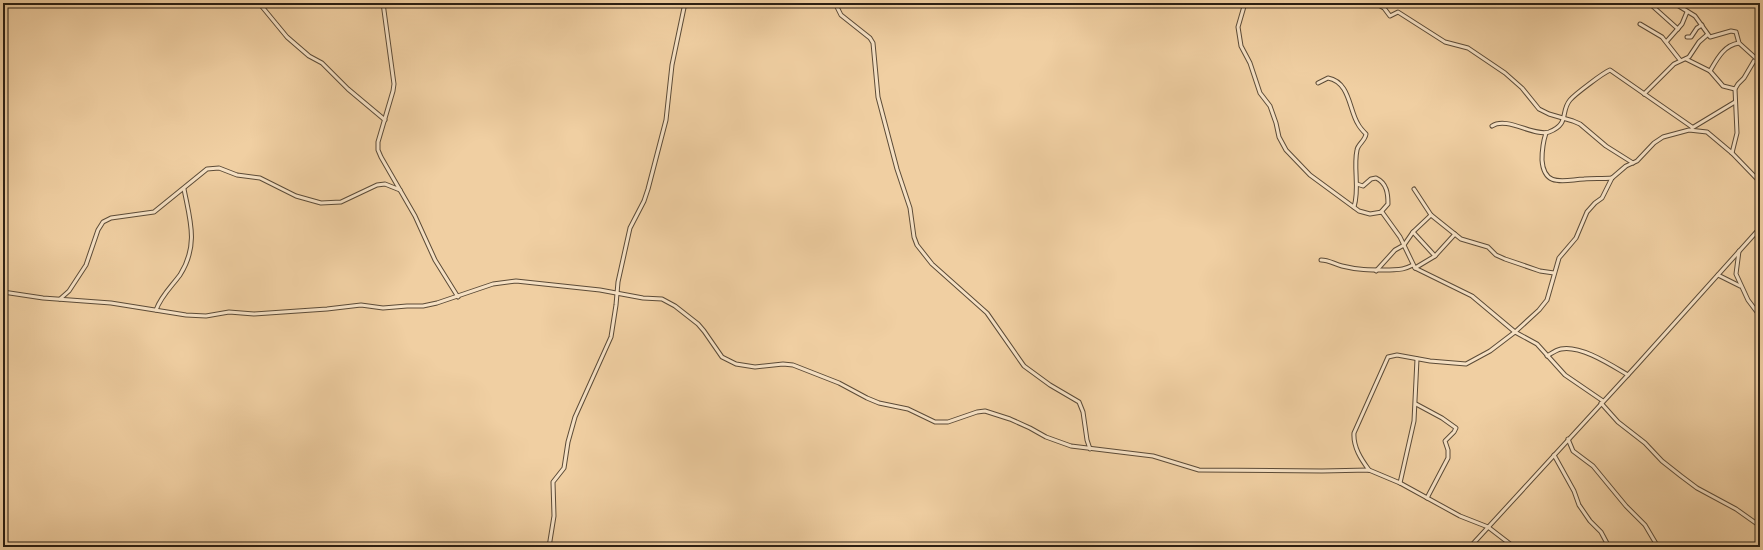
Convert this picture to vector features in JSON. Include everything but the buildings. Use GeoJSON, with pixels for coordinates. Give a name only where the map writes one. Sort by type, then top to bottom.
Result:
{"type":"FeatureCollection","features":[{"type":"Feature","properties":{"kind":"street"},"geometry":{"type":"LineString","coordinates":[[259,3],[287,37],[309,56],[322,63],[348,89],[384,120]]}},
{"type":"Feature","properties":{"kind":"street"},"geometry":{"type":"LineString","coordinates":[[382,3],[394,84],[378,142],[378,150],[415,216],[435,260],[458,297]]}},
{"type":"Feature","properties":{"kind":"street"},"geometry":{"type":"LineString","coordinates":[[549,547],[554,516],[553,482],[564,468],[568,442],[575,417],[608,344],[614,323],[617,294],[630,228],[648,189],[666,120],[672,70],[685,3]]}},
{"type":"Feature","properties":{"kind":"street"},"geometry":{"type":"LineString","coordinates":[[835,3],[841,15],[870,38],[873,43],[878,96],[897,169],[910,208],[914,238],[920,250],[959,289],[988,313],[1028,370],[1079,402],[1083,412],[1087,440],[1090,449]]}},
{"type":"Feature","properties":{"kind":"street"},"geometry":{"type":"LineString","coordinates":[[1245,3],[1238,27],[1241,46],[1250,63],[1260,93],[1270,106],[1280,140],[1291,157],[1310,175],[1359,211],[1367,213],[1381,212],[1388,204],[1387,191],[1384,184],[1376,178],[1371,179],[1363,186],[1357,184]]}},
{"type":"Feature","properties":{"kind":"street"},"geometry":{"type":"LineString","coordinates":[[1375,3],[1384,8],[1390,16],[1398,12],[1445,42],[1468,48],[1505,73],[1522,88],[1539,109],[1549,114],[1580,124],[1606,146],[1633,163]]}},
{"type":"Feature","properties":{"kind":"street"},"geometry":{"type":"LineString","coordinates":[[1649,3],[1678,29]]}},
{"type":"Feature","properties":{"kind":"street"},"geometry":{"type":"LineString","coordinates":[[1674,3],[1695,16],[1707,35],[1712,37],[1733,31],[1736,32],[1738,43],[1760,62]]}},
{"type":"Feature","properties":{"kind":"street"},"geometry":{"type":"LineString","coordinates":[[1667,41],[1678,29],[1687,12]]}},
{"type":"Feature","properties":{"kind":"street"},"geometry":{"type":"LineString","coordinates":[[1640,24],[1657,33],[1667,41],[1680,60]]}},
{"type":"Feature","properties":{"kind":"street"},"geometry":{"type":"LineString","coordinates":[[1687,37],[1692,36],[1697,28],[1702,25]]}},
{"type":"Feature","properties":{"kind":"street"},"geometry":{"type":"LineString","coordinates":[[1644,94],[1674,64],[1691,55],[1698,42],[1707,35]]}},
{"type":"Feature","properties":{"kind":"street"},"geometry":{"type":"LineString","coordinates":[[1692,36],[1698,42]]}},
{"type":"Feature","properties":{"kind":"street"},"geometry":{"type":"LineString","coordinates":[[1710,71],[1721,53],[1729,45],[1738,43]]}},
{"type":"Feature","properties":{"kind":"street"},"geometry":{"type":"LineString","coordinates":[[1732,153],[1737,133],[1735,89],[1744,78],[1756,57]]}},
{"type":"Feature","properties":{"kind":"street"},"geometry":{"type":"LineString","coordinates":[[1686,59],[1710,71],[1723,86],[1735,89]]}},
{"type":"Feature","properties":{"kind":"street"},"geometry":{"type":"LineString","coordinates":[[1754,62],[1760,62]]}},
{"type":"Feature","properties":{"kind":"street"},"geometry":{"type":"LineString","coordinates":[[1492,126],[1501,122],[1546,133],[1559,126],[1564,118],[1567,105],[1571,98],[1610,70],[1692,127]]}},
{"type":"Feature","properties":{"kind":"street"},"geometry":{"type":"LineString","coordinates":[[1318,83],[1328,78],[1335,80],[1340,85],[1352,108],[1357,123],[1366,134],[1364,141],[1356,150],[1357,195],[1354,207]]}},
{"type":"Feature","properties":{"kind":"street"},"geometry":{"type":"LineString","coordinates":[[1689,130],[1735,102]]}},
{"type":"Feature","properties":{"kind":"street"},"geometry":{"type":"LineString","coordinates":[[1369,470],[1360,456],[1353,439],[1355,426],[1388,357],[1397,355],[1417,359],[1466,364],[1490,351],[1515,332],[1539,310],[1547,300],[1559,258],[1576,238],[1587,212],[1602,198],[1612,178],[1626,166],[1633,163],[1657,141],[1663,137],[1689,130],[1707,132],[1732,153],[1760,182]]}},
{"type":"Feature","properties":{"kind":"street"},"geometry":{"type":"LineString","coordinates":[[1546,133],[1542,154],[1544,173],[1546,176],[1553,180],[1565,181],[1612,178]]}},
{"type":"Feature","properties":{"kind":"street"},"geometry":{"type":"LineString","coordinates":[[60,299],[69,291],[86,265],[98,230],[103,222],[111,218],[154,212],[207,169],[219,168],[237,175],[260,178],[296,196],[322,203],[340,202],[377,185],[384,184],[400,190]]}},
{"type":"Feature","properties":{"kind":"street"},"geometry":{"type":"LineString","coordinates":[[156,310],[163,295],[182,271],[192,244],[192,229],[184,189]]}},
{"type":"Feature","properties":{"kind":"street"},"geometry":{"type":"LineString","coordinates":[[1414,189],[1431,215],[1464,240],[1488,247],[1496,255],[1505,259],[1540,271],[1554,273]]}},
{"type":"Feature","properties":{"kind":"street"},"geometry":{"type":"LineString","coordinates":[[1381,212],[1390,222],[1404,245],[1414,267],[1465,292],[1515,332],[1534,342],[1565,375],[1602,402],[1618,422],[1645,443],[1662,461],[1697,488],[1736,509],[1760,526]]}},
{"type":"Feature","properties":{"kind":"street"},"geometry":{"type":"LineString","coordinates":[[1376,271],[1395,250],[1404,245],[1413,232],[1431,215]]}},
{"type":"Feature","properties":{"kind":"street"},"geometry":{"type":"LineString","coordinates":[[1470,547],[1628,375],[1760,228]]}},
{"type":"Feature","properties":{"kind":"street"},"geometry":{"type":"LineString","coordinates":[[1413,232],[1435,256]]}},
{"type":"Feature","properties":{"kind":"street"},"geometry":{"type":"LineString","coordinates":[[1321,260],[1358,270],[1400,271],[1414,267],[1435,256],[1455,234]]}},
{"type":"Feature","properties":{"kind":"street"},"geometry":{"type":"LineString","coordinates":[[1739,250],[1736,270],[1740,286],[1760,316]]}},
{"type":"Feature","properties":{"kind":"street"},"geometry":{"type":"LineString","coordinates":[[1718,275],[1740,286]]}},
{"type":"Feature","properties":{"kind":"street"},"geometry":{"type":"LineString","coordinates":[[3,292],[111,303],[186,315],[206,316],[229,312],[251,315],[361,305],[382,308],[423,306],[458,297],[493,284],[516,281],[662,299],[670,302],[701,327],[722,357],[736,364],[755,367],[783,364],[794,365],[839,383],[879,403],[908,409],[935,422],[948,422],[977,412],[985,411],[1025,425],[1053,441],[1071,446],[1153,456],[1205,471],[1369,470],[1400,483],[1460,516],[1488,528],[1514,547]]}},
{"type":"Feature","properties":{"kind":"street"},"geometry":{"type":"LineString","coordinates":[[1547,356],[1561,349],[1577,350],[1596,357],[1628,375]]}},
{"type":"Feature","properties":{"kind":"street"},"geometry":{"type":"LineString","coordinates":[[1400,483],[1412,438],[1416,404],[1417,359]]}},
{"type":"Feature","properties":{"kind":"street"},"geometry":{"type":"LineString","coordinates":[[1416,404],[1442,418],[1456,428],[1445,441],[1448,450],[1448,458],[1427,498]]}},
{"type":"Feature","properties":{"kind":"street"},"geometry":{"type":"LineString","coordinates":[[1568,439],[1573,451],[1593,466],[1626,506],[1645,525],[1658,547]]}},
{"type":"Feature","properties":{"kind":"street"},"geometry":{"type":"LineString","coordinates":[[1554,455],[1574,491],[1579,505],[1590,521],[1601,532],[1609,547]]}}]}
